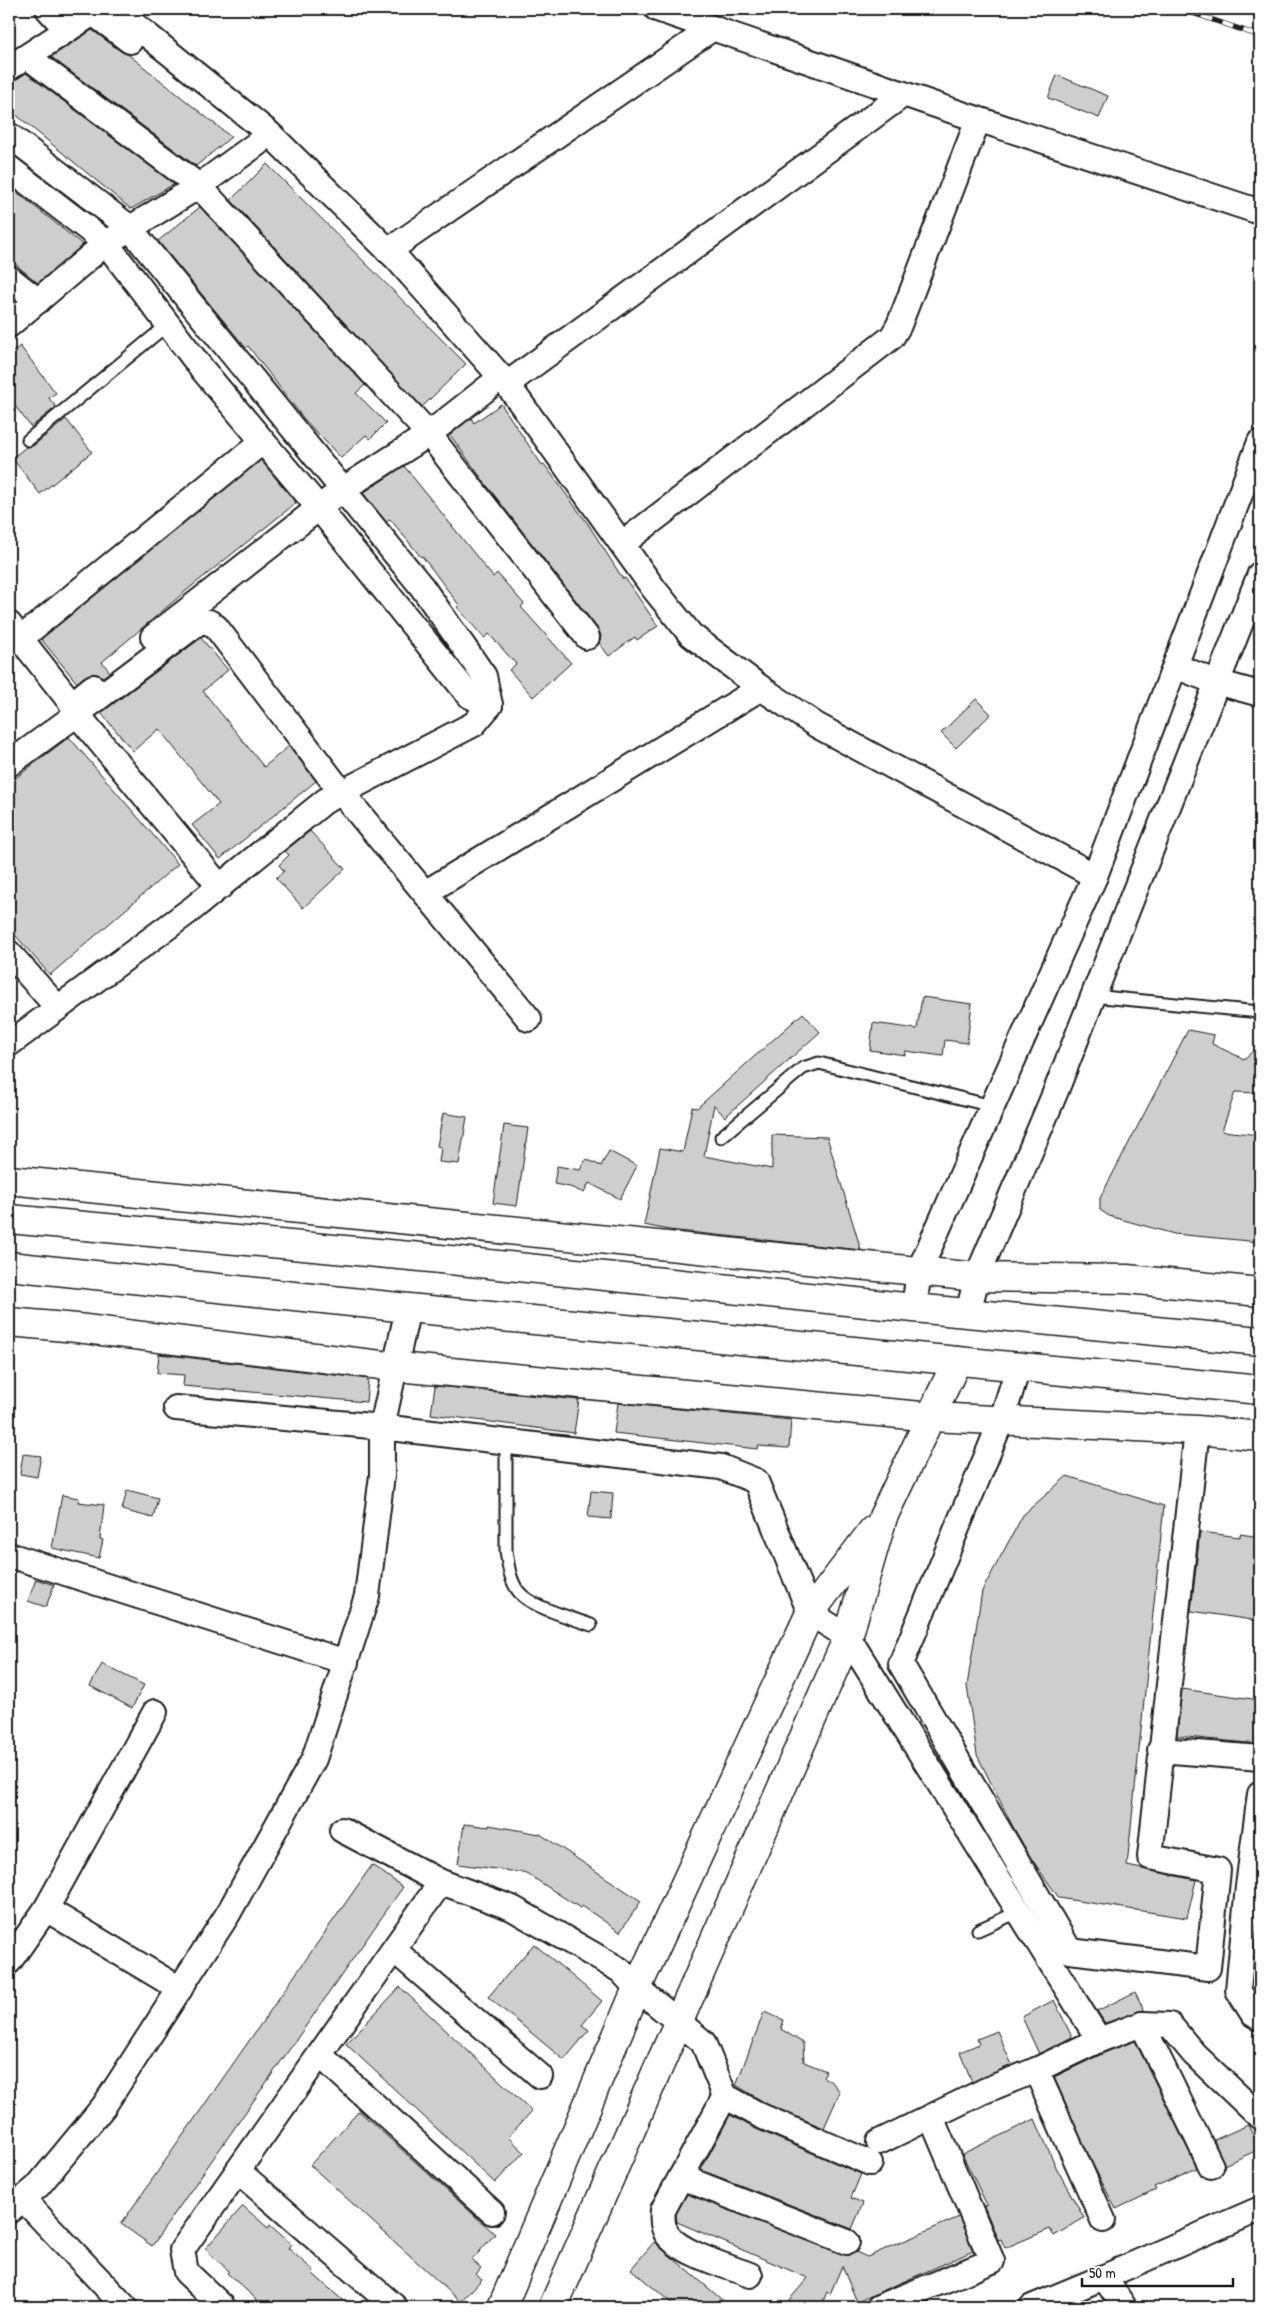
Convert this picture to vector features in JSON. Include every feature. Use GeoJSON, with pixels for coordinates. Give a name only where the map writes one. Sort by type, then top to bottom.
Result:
{"type":"FeatureCollection","features":[{"type":"Feature","properties":{"kind":"street"},"geometry":{"type":"LineString","coordinates":[[48,9],[67,30]]}},
{"type":"Feature","properties":{"kind":"street"},"geometry":{"type":"LineString","coordinates":[[115,9],[270,134],[388,251],[499,385],[691,635],[761,688],[816,725],[1095,876]]}},
{"type":"Feature","properties":{"kind":"street"},"geometry":{"type":"LineString","coordinates":[[657,9],[978,120],[1260,212]]}},
{"type":"Feature","properties":{"kind":"street"},"geometry":{"type":"LineString","coordinates":[[587,637],[429,434],[199,186],[18,63],[93,13],[258,143],[377,259],[499,385],[651,608]]}},
{"type":"Feature","properties":{"kind":"street"},"geometry":{"type":"LineString","coordinates":[[388,251],[713,28]]}},
{"type":"Feature","properties":{"kind":"street"},"geometry":{"type":"LineString","coordinates":[[262,442],[14,631],[72,704],[190,607],[342,490],[429,434],[499,385],[904,94]]}},
{"type":"Feature","properties":{"kind":"street"},"geometry":{"type":"LineString","coordinates":[[622,544],[892,337],[899,325],[978,120]]}},
{"type":"Feature","properties":{"kind":"street"},"geometry":{"type":"LineString","coordinates":[[9,135],[129,227],[422,587],[484,676],[490,705]]}},
{"type":"Feature","properties":{"kind":"street"},"geometry":{"type":"LineString","coordinates":[[9,325],[106,243],[129,227],[199,186],[258,143]]}},
{"type":"Feature","properties":{"kind":"street"},"geometry":{"type":"LineString","coordinates":[[9,168],[106,243],[167,326],[319,508],[470,696],[490,705]]}},
{"type":"Feature","properties":{"kind":"street"},"geometry":{"type":"LineString","coordinates":[[9,278],[38,301]]}},
{"type":"Feature","properties":{"kind":"street"},"geometry":{"type":"LineString","coordinates":[[202,369],[229,350]]}},
{"type":"Feature","properties":{"kind":"street"},"geometry":{"type":"LineString","coordinates":[[914,1308],[919,1271],[1095,876],[1260,442]]}},
{"type":"Feature","properties":{"kind":"street"},"geometry":{"type":"LineString","coordinates":[[968,1313],[977,1277],[1092,996],[1260,574]]}},
{"type":"Feature","properties":{"kind":"street"},"geometry":{"type":"LineString","coordinates":[[399,606],[422,587]]}},
{"type":"Feature","properties":{"kind":"street"},"geometry":{"type":"LineString","coordinates":[[9,764],[198,622],[209,622],[216,627],[342,793],[529,1019]]}},
{"type":"Feature","properties":{"kind":"street"},"geometry":{"type":"LineString","coordinates":[[1174,666],[1216,682],[1260,694]]}},
{"type":"Feature","properties":{"kind":"street"},"geometry":{"type":"LineString","coordinates":[[426,893],[761,688]]}},
{"type":"Feature","properties":{"kind":"street"},"geometry":{"type":"LineString","coordinates":[[9,1044],[220,887],[325,801],[474,724],[490,705]]}},
{"type":"Feature","properties":{"kind":"street"},"geometry":{"type":"LineString","coordinates":[[77,714],[220,887]]}},
{"type":"Feature","properties":{"kind":"street"},"geometry":{"type":"LineString","coordinates":[[9,954],[58,1008]]}},
{"type":"Feature","properties":{"kind":"street"},"geometry":{"type":"LineString","coordinates":[[9,1180],[977,1277],[1127,1279],[1260,1292]]}},
{"type":"Feature","properties":{"kind":"street"},"geometry":{"type":"LineString","coordinates":[[9,1219],[420,1257],[914,1308],[1260,1341]]}},
{"type":"Feature","properties":{"kind":"street"},"geometry":{"type":"LineString","coordinates":[[420,1257],[424,1223]]}},
{"type":"Feature","properties":{"kind":"street"},"geometry":{"type":"LineString","coordinates":[[9,1266],[408,1308],[1260,1390]]}},
{"type":"Feature","properties":{"kind":"street"},"geometry":{"type":"LineString","coordinates":[[125,2307],[16,2205],[38,2186],[104,2106],[228,1914],[314,1759],[367,1596],[382,1475],[382,1427],[397,1367],[408,1308]]}},
{"type":"Feature","properties":{"kind":"street"},"geometry":{"type":"LineString","coordinates":[[9,1322],[77,1328],[397,1367],[932,1416],[1197,1430],[1260,1436]]}},
{"type":"Feature","properties":{"kind":"street"},"geometry":{"type":"LineString","coordinates":[[553,2307],[848,1637],[883,1517],[957,1361]]}},
{"type":"Feature","properties":{"kind":"street"},"geometry":{"type":"LineString","coordinates":[[1018,1368],[1002,1419],[901,1664],[1070,1951],[1208,1968],[1218,1870],[1150,1857],[1160,1750],[1197,1430]]}},
{"type":"Feature","properties":{"kind":"street"},"geometry":{"type":"LineString","coordinates":[[176,1408],[382,1427],[721,1467],[756,1481],[810,1613],[848,1637],[1099,2040]]}},
{"type":"Feature","properties":{"kind":"street"},"geometry":{"type":"LineString","coordinates":[[502,2307],[637,1988],[810,1613],[883,1517]]}},
{"type":"Feature","properties":{"kind":"street"},"geometry":{"type":"LineString","coordinates":[[9,1555],[346,1662]]}},
{"type":"Feature","properties":{"kind":"street"},"geometry":{"type":"LineString","coordinates":[[9,1962],[46,1909],[155,1712]]}},
{"type":"Feature","properties":{"kind":"street"},"geometry":{"type":"LineString","coordinates":[[1160,1750],[1260,1758]]}},
{"type":"Feature","properties":{"kind":"street"},"geometry":{"type":"LineString","coordinates":[[1260,1794],[1251,1941],[1238,1990],[1253,2014],[1260,2018]]}},
{"type":"Feature","properties":{"kind":"street"},"geometry":{"type":"LineString","coordinates":[[342,1830],[441,1882],[512,1908],[620,1970],[637,1988],[703,2042],[725,2096],[761,2116],[875,2152],[931,2117],[984,2091],[1036,2070],[1099,2040],[1142,2024],[1170,2025],[1194,2054],[1260,2117]]}},
{"type":"Feature","properties":{"kind":"street"},"geometry":{"type":"LineString","coordinates":[[223,2307],[186,2272],[182,2250],[441,1882]]}},
{"type":"Feature","properties":{"kind":"street"},"geometry":{"type":"LineString","coordinates":[[46,1909],[180,1990]]}},
{"type":"Feature","properties":{"kind":"street"},"geometry":{"type":"LineString","coordinates":[[394,1950],[540,2076]]}},
{"type":"Feature","properties":{"kind":"street"},"geometry":{"type":"LineString","coordinates":[[1142,2024],[1211,2166]]}},
{"type":"Feature","properties":{"kind":"street"},"geometry":{"type":"LineString","coordinates":[[320,2055],[492,2212]]}},
{"type":"Feature","properties":{"kind":"street"},"geometry":{"type":"LineString","coordinates":[[1036,2070],[1103,2220]]}},
{"type":"Feature","properties":{"kind":"street"},"geometry":{"type":"LineString","coordinates":[[725,2096],[663,2210],[662,2224],[667,2234],[680,2246],[750,2275]]}},
{"type":"Feature","properties":{"kind":"street"},"geometry":{"type":"LineString","coordinates":[[879,2307],[992,2261],[931,2117]]}},
{"type":"Feature","properties":{"kind":"street"},"geometry":{"type":"LineString","coordinates":[[238,2171],[395,2307]]}},
{"type":"Feature","properties":{"kind":"street"},"geometry":{"type":"LineString","coordinates":[[681,2177],[847,2242]]}},
{"type":"Feature","properties":{"kind":"street"},"geometry":{"type":"LineString","coordinates":[[1032,2307],[1260,2209]]}},
{"type":"Feature","properties":{"kind":"street"},"geometry":{"type":"LineString","coordinates":[[1104,2277],[1124,2307]]}},
{"type":"Feature","properties":{"kind":"lane"},"geometry":{"type":"LineString","coordinates":[[28,440],[167,326]]}},
{"type":"Feature","properties":{"kind":"lane"},"geometry":{"type":"LineString","coordinates":[[1092,996],[1260,1012]]}},
{"type":"Feature","properties":{"kind":"lane"},"geometry":{"type":"LineString","coordinates":[[721,1137],[803,1068],[819,1063],[992,1106]]}},
{"type":"Feature","properties":{"kind":"lane"},"geometry":{"type":"LineString","coordinates":[[506,1442],[506,1550],[508,1567],[514,1585],[523,1596],[591,1625]]}},
{"type":"Feature","properties":{"kind":"lane"},"geometry":{"type":"LineString","coordinates":[[978,1930],[1018,1912]]}},
{"type":"Feature","properties":{"kind":"building"},"geometry":{"type":"Polygon","coordinates":[[[92,30],[129,55],[231,137],[196,166],[51,57],[92,30]]]}},
{"type":"Feature","properties":{"kind":"building"},"geometry":{"type":"Polygon","coordinates":[[[26,73],[174,184],[131,209],[9,109],[9,82],[26,73]]]}},
{"type":"Feature","properties":{"kind":"building"},"geometry":{"type":"Polygon","coordinates":[[[1057,75],[1108,96],[1099,118],[1048,98],[1057,75]]]}},
{"type":"Feature","properties":{"kind":"building"},"geometry":{"type":"Polygon","coordinates":[[[267,164],[466,364],[422,407],[231,200],[267,164]]]}},
{"type":"Feature","properties":{"kind":"building"},"geometry":{"type":"Polygon","coordinates":[[[9,186],[83,245],[38,283],[9,259],[9,186]]]}},
{"type":"Feature","properties":{"kind":"building"},"geometry":{"type":"Polygon","coordinates":[[[200,207],[365,385],[356,393],[386,423],[370,439],[366,435],[341,458],[304,419],[248,346],[246,348],[158,241],[200,207]]]}},
{"type":"Feature","properties":{"kind":"building"},"geometry":{"type":"Polygon","coordinates":[[[20,346],[56,393],[49,398],[56,407],[31,427],[9,398],[9,355],[20,346]]]}},
{"type":"Feature","properties":{"kind":"building"},"geometry":{"type":"Polygon","coordinates":[[[501,404],[542,465],[544,464],[588,524],[623,579],[625,578],[658,626],[637,640],[635,637],[609,656],[599,643],[601,636],[598,629],[450,435],[471,418],[474,423],[501,404]]]}},
{"type":"Feature","properties":{"kind":"building"},"geometry":{"type":"Polygon","coordinates":[[[66,419],[92,452],[40,494],[12,458],[26,447],[33,446],[66,419]]]}},
{"type":"Feature","properties":{"kind":"building"},"geometry":{"type":"Polygon","coordinates":[[[261,460],[296,503],[187,590],[102,662],[110,672],[103,677],[97,674],[90,674],[77,683],[41,639],[261,460]]]}},
{"type":"Feature","properties":{"kind":"building"},"geometry":{"type":"Polygon","coordinates":[[[404,466],[493,577],[497,573],[524,604],[521,607],[571,663],[533,697],[509,670],[516,664],[489,634],[484,638],[457,607],[459,605],[422,556],[390,519],[386,522],[363,493],[404,466]]]}},
{"type":"Feature","properties":{"kind":"building"},"geometry":{"type":"Polygon","coordinates":[[[201,638],[228,670],[203,691],[264,767],[289,746],[316,781],[220,859],[192,825],[219,804],[159,729],[133,751],[101,713],[201,638]]]}},
{"type":"Feature","properties":{"kind":"building"},"geometry":{"type":"Polygon","coordinates":[[[976,699],[991,714],[956,748],[941,733],[976,699]]]}},
{"type":"Feature","properties":{"kind":"building"},"geometry":{"type":"Polygon","coordinates":[[[69,737],[178,864],[50,975],[9,928],[9,783],[69,737]]]}},
{"type":"Feature","properties":{"kind":"building"},"geometry":{"type":"Polygon","coordinates":[[[310,831],[345,869],[303,908],[276,878],[284,871],[279,865],[289,855],[285,851],[310,831]]]}},
{"type":"Feature","properties":{"kind":"building"},"geometry":{"type":"Polygon","coordinates":[[[922,997],[972,1004],[967,1043],[945,1040],[943,1056],[905,1051],[905,1055],[870,1050],[873,1023],[917,1029],[922,997]]]}},
{"type":"Feature","properties":{"kind":"building"},"geometry":{"type":"Polygon","coordinates":[[[803,1013],[820,1032],[725,1117],[714,1105],[704,1156],[772,1169],[772,1135],[827,1137],[861,1250],[669,1230],[644,1225],[660,1148],[683,1152],[692,1107],[697,1108],[803,1013]]]}},
{"type":"Feature","properties":{"kind":"building"},"geometry":{"type":"Polygon","coordinates":[[[1188,1030],[1214,1035],[1212,1044],[1244,1059],[1260,1045],[1260,1093],[1235,1092],[1222,1131],[1260,1135],[1260,1242],[1174,1234],[1109,1216],[1100,1210],[1100,1198],[1188,1030]]]}},
{"type":"Feature","properties":{"kind":"building"},"geometry":{"type":"Polygon","coordinates":[[[443,1113],[467,1117],[459,1164],[439,1162],[441,1147],[437,1146],[443,1113]]]}},
{"type":"Feature","properties":{"kind":"building"},"geometry":{"type":"Polygon","coordinates":[[[504,1125],[528,1128],[517,1206],[493,1203],[504,1125]]]}},
{"type":"Feature","properties":{"kind":"building"},"geometry":{"type":"Polygon","coordinates":[[[609,1151],[637,1166],[620,1199],[589,1183],[584,1193],[570,1187],[554,1184],[557,1166],[580,1170],[586,1159],[601,1166],[609,1151]]]}},
{"type":"Feature","properties":{"kind":"building"},"geometry":{"type":"Polygon","coordinates":[[[159,1354],[368,1379],[366,1402],[183,1386],[184,1375],[157,1373],[159,1354]]]}},
{"type":"Feature","properties":{"kind":"building"},"geometry":{"type":"Polygon","coordinates":[[[435,1386],[579,1400],[574,1433],[431,1414],[435,1386]]]}},
{"type":"Feature","properties":{"kind":"building"},"geometry":{"type":"Polygon","coordinates":[[[618,1403],[791,1420],[789,1448],[758,1446],[757,1449],[614,1433],[618,1403]]]}},
{"type":"Feature","properties":{"kind":"building"},"geometry":{"type":"Polygon","coordinates":[[[23,1454],[41,1456],[37,1477],[20,1474],[23,1454]]]}},
{"type":"Feature","properties":{"kind":"building"},"geometry":{"type":"Polygon","coordinates":[[[1067,1476],[1164,1506],[1127,1866],[1196,1880],[1187,1918],[1059,1898],[1031,1858],[1013,1827],[977,1755],[967,1686],[982,1591],[1023,1515],[1067,1476]]]}},
{"type":"Feature","properties":{"kind":"building"},"geometry":{"type":"Polygon","coordinates":[[[127,1490],[158,1498],[153,1518],[122,1510],[127,1490]]]}},
{"type":"Feature","properties":{"kind":"building"},"geometry":{"type":"Polygon","coordinates":[[[591,1491],[613,1493],[611,1519],[588,1517],[591,1491]]]}},
{"type":"Feature","properties":{"kind":"building"},"geometry":{"type":"Polygon","coordinates":[[[62,1495],[79,1498],[78,1502],[104,1505],[100,1539],[103,1540],[99,1558],[52,1548],[62,1495]]]}},
{"type":"Feature","properties":{"kind":"building"},"geometry":{"type":"Polygon","coordinates":[[[1200,1532],[1240,1537],[1240,1534],[1260,1537],[1259,1621],[1191,1611],[1200,1532]]]}},
{"type":"Feature","properties":{"kind":"building"},"geometry":{"type":"Polygon","coordinates":[[[36,1579],[54,1585],[46,1607],[28,1601],[36,1579]]]}},
{"type":"Feature","properties":{"kind":"building"},"geometry":{"type":"Polygon","coordinates":[[[102,1664],[144,1685],[132,1708],[90,1686],[102,1664]]]}},
{"type":"Feature","properties":{"kind":"building"},"geometry":{"type":"Polygon","coordinates":[[[1182,1689],[1260,1700],[1258,1744],[1177,1736],[1182,1689]]]}},
{"type":"Feature","properties":{"kind":"building"},"geometry":{"type":"Polygon","coordinates":[[[464,1824],[489,1827],[489,1825],[540,1834],[641,1901],[620,1932],[582,1906],[580,1908],[526,1873],[458,1864],[464,1824]]]}},
{"type":"Feature","properties":{"kind":"building"},"geometry":{"type":"Polygon","coordinates":[[[372,1865],[403,1887],[152,2246],[121,2224],[372,1865]]]}},
{"type":"Feature","properties":{"kind":"building"},"geometry":{"type":"Polygon","coordinates":[[[534,1944],[602,2001],[582,2025],[589,2030],[564,2060],[488,1997],[534,1944]]]}},
{"type":"Feature","properties":{"kind":"building"},"geometry":{"type":"Polygon","coordinates":[[[400,1987],[532,2111],[508,2137],[524,2152],[495,2183],[346,2044],[400,1987]]]}},
{"type":"Feature","properties":{"kind":"building"},"geometry":{"type":"Polygon","coordinates":[[[1135,1992],[1144,2010],[1105,2023],[1097,2011],[1135,1992]]]}},
{"type":"Feature","properties":{"kind":"building"},"geometry":{"type":"Polygon","coordinates":[[[1054,2000],[1072,2037],[1039,2054],[1022,2017],[1054,2000]]]}},
{"type":"Feature","properties":{"kind":"building"},"geometry":{"type":"Polygon","coordinates":[[[764,2012],[784,2020],[781,2029],[803,2043],[804,2062],[826,2071],[823,2077],[833,2083],[840,2092],[824,2128],[767,2104],[736,2085],[764,2012]]]}},
{"type":"Feature","properties":{"kind":"building"},"geometry":{"type":"Polygon","coordinates":[[[997,2031],[1012,2065],[972,2082],[960,2052],[979,2044],[977,2039],[997,2031]]]}},
{"type":"Feature","properties":{"kind":"building"},"geometry":{"type":"Polygon","coordinates":[[[1135,2041],[1197,2168],[1154,2187],[1156,2190],[1116,2209],[1093,2165],[1054,2077],[1104,2053],[1135,2041]]]}},
{"type":"Feature","properties":{"kind":"building"},"geometry":{"type":"Polygon","coordinates":[[[359,2111],[495,2234],[472,2260],[481,2268],[476,2274],[482,2279],[461,2302],[310,2165],[359,2111]]]}},
{"type":"Feature","properties":{"kind":"building"},"geometry":{"type":"Polygon","coordinates":[[[730,2115],[756,2129],[861,2174],[851,2198],[863,2203],[852,2229],[701,2170],[730,2115]]]}},
{"type":"Feature","properties":{"kind":"building"},"geometry":{"type":"Polygon","coordinates":[[[1035,2119],[1056,2167],[1084,2218],[1054,2236],[1050,2229],[1005,2248],[1001,2239],[998,2240],[984,2206],[987,2205],[962,2154],[1035,2119]]]}},
{"type":"Feature","properties":{"kind":"building"},"geometry":{"type":"Polygon","coordinates":[[[1248,2125],[1260,2149],[1224,2165],[1214,2140],[1248,2125]]]}},
{"type":"Feature","properties":{"kind":"building"},"geometry":{"type":"Polygon","coordinates":[[[687,2194],[849,2256],[856,2252],[867,2257],[959,2217],[973,2251],[857,2302],[842,2266],[830,2294],[827,2292],[821,2306],[815,2304],[812,2307],[783,2307],[808,2278],[677,2222],[676,2214],[687,2194]]]}},
{"type":"Feature","properties":{"kind":"building"},"geometry":{"type":"Polygon","coordinates":[[[243,2206],[268,2228],[270,2225],[291,2244],[288,2248],[314,2271],[312,2273],[350,2307],[265,2307],[227,2273],[229,2271],[205,2249],[243,2206]]]}},
{"type":"Feature","properties":{"kind":"building"},"geometry":{"type":"Polygon","coordinates":[[[654,2242],[730,2307],[676,2307],[631,2269],[654,2242]]]}},
{"type":"Feature","properties":{"kind":"railway"},"geometry":{"type":"LineString","coordinates":[[1181,9],[1260,36]]}}]}
